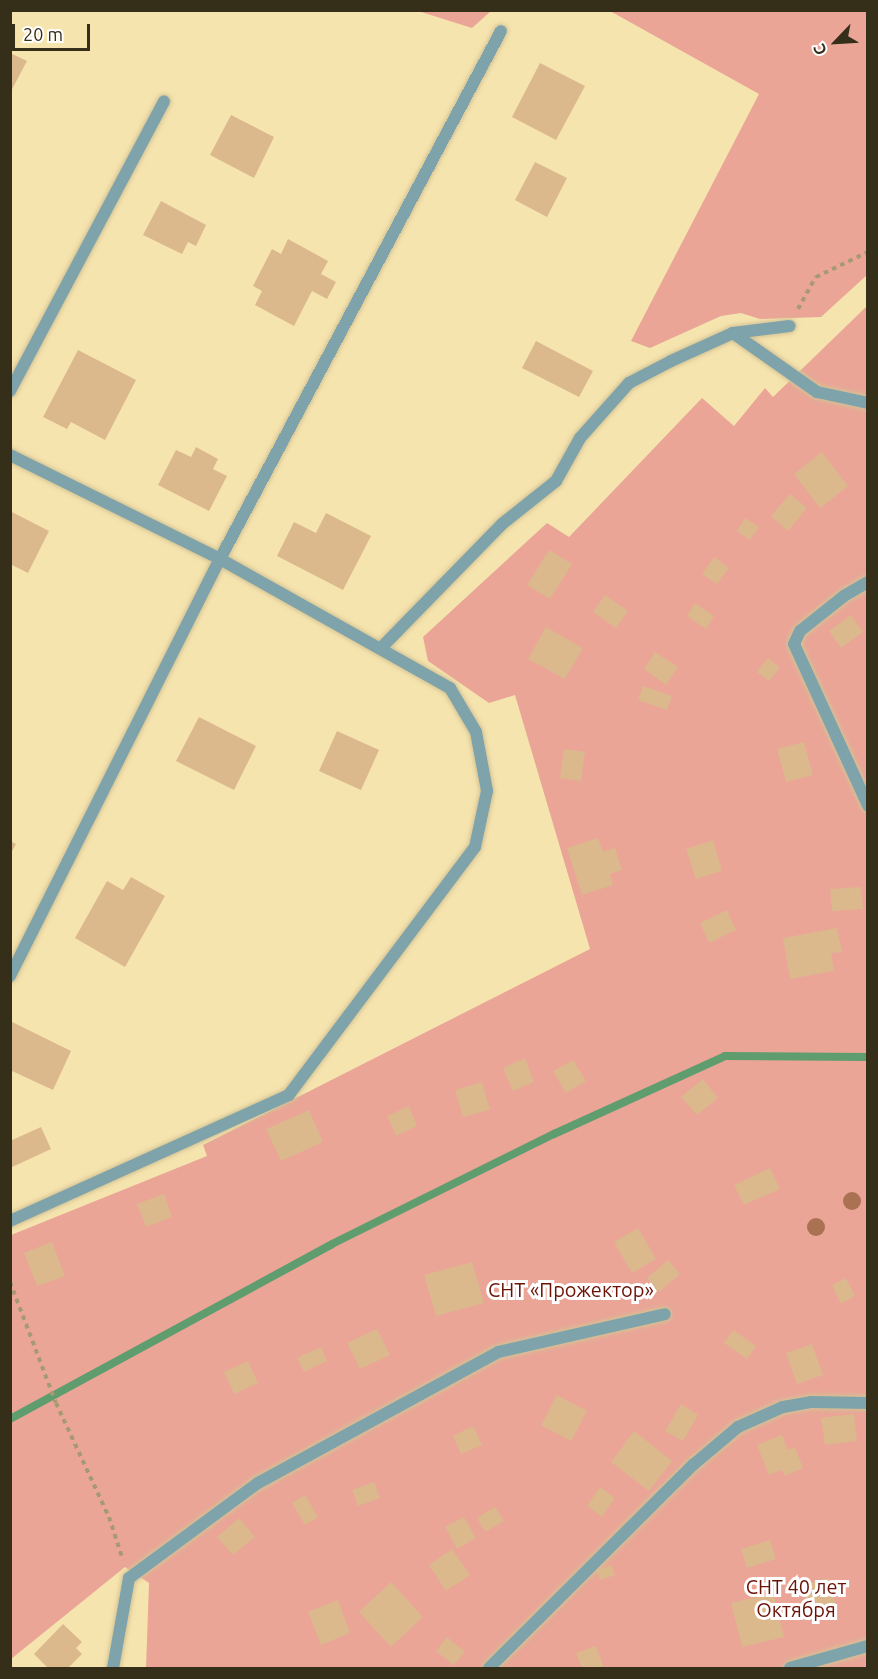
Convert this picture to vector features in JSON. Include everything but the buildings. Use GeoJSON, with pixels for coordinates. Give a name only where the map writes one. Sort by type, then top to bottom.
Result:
{"type":"FeatureCollection","features":[{"type":"Feature","properties":{"kind":"lane"},"geometry":{"type":"LineString","coordinates":[[10,976],[220,559],[501,31]]}},
{"type":"Feature","properties":{"kind":"lane"},"geometry":{"type":"LineString","coordinates":[[10,392],[164,101]]}},
{"type":"Feature","properties":{"kind":"lane"},"geometry":{"type":"LineString","coordinates":[[381,648],[502,524],[556,481],[580,438],[629,383],[733,333],[790,326]]}},
{"type":"Feature","properties":{"kind":"lane"},"geometry":{"type":"LineString","coordinates":[[733,333],[817,392],[867,403]]}},
{"type":"Feature","properties":{"kind":"lane"},"geometry":{"type":"LineString","coordinates":[[10,455],[220,559],[450,688],[476,732],[487,791],[475,847],[289,1095],[10,1221]]}},
{"type":"Feature","properties":{"kind":"lane"},"geometry":{"type":"LineString","coordinates":[[867,582],[844,596],[800,631],[794,644],[867,806]]}},
{"type":"Feature","properties":{"kind":"lane"},"geometry":{"type":"LineString","coordinates":[[113,1668],[129,1578],[258,1483],[498,1352],[665,1314]]}},
{"type":"Feature","properties":{"kind":"lane"},"geometry":{"type":"LineString","coordinates":[[489,1668],[693,1465],[738,1427],[783,1407],[811,1402],[867,1402]]}},
{"type":"Feature","properties":{"kind":"lane"},"geometry":{"type":"LineString","coordinates":[[790,1668],[867,1646]]}},
{"type":"Feature","properties":{"kind":"path"},"geometry":{"type":"LineString","coordinates":[[790,326],[816,277],[867,252]]}},
{"type":"Feature","properties":{"kind":"path"},"geometry":{"type":"LineString","coordinates":[[10,1282],[56,1403],[109,1517],[129,1578]]}},
{"type":"Feature","properties":{"kind":"green space"},"geometry":{"type":"Polygon","coordinates":[[[418,11],[491,11],[472,28],[418,11]]]}},
{"type":"Feature","properties":{"kind":"green space"},"geometry":{"type":"Polygon","coordinates":[[[610,11],[867,11],[867,275],[821,317],[760,319],[741,313],[721,316],[650,348],[631,341],[759,94],[610,11]]]}},
{"type":"Feature","properties":{"kind":"green space","name":"СНТ «Прожектор»"},"geometry":{"type":"Polygon","coordinates":[[[867,306],[867,1668],[146,1668],[149,1583],[125,1567],[11,1659],[11,1235],[207,1156],[203,1145],[590,949],[515,695],[489,703],[428,661],[423,637],[547,523],[569,537],[702,398],[734,426],[765,388],[773,397],[867,306]]]}},
{"type":"Feature","properties":{"kind":"waterway"},"geometry":{"type":"LineString","coordinates":[[10,1419],[332,1244],[554,1134],[725,1056],[868,1057]]}},
{"type":"Feature","properties":{"kind":"park label","name":"СНТ 40 лет Октября"},"geometry":{"type":"Point","coordinates":[796,1598]}}]}
